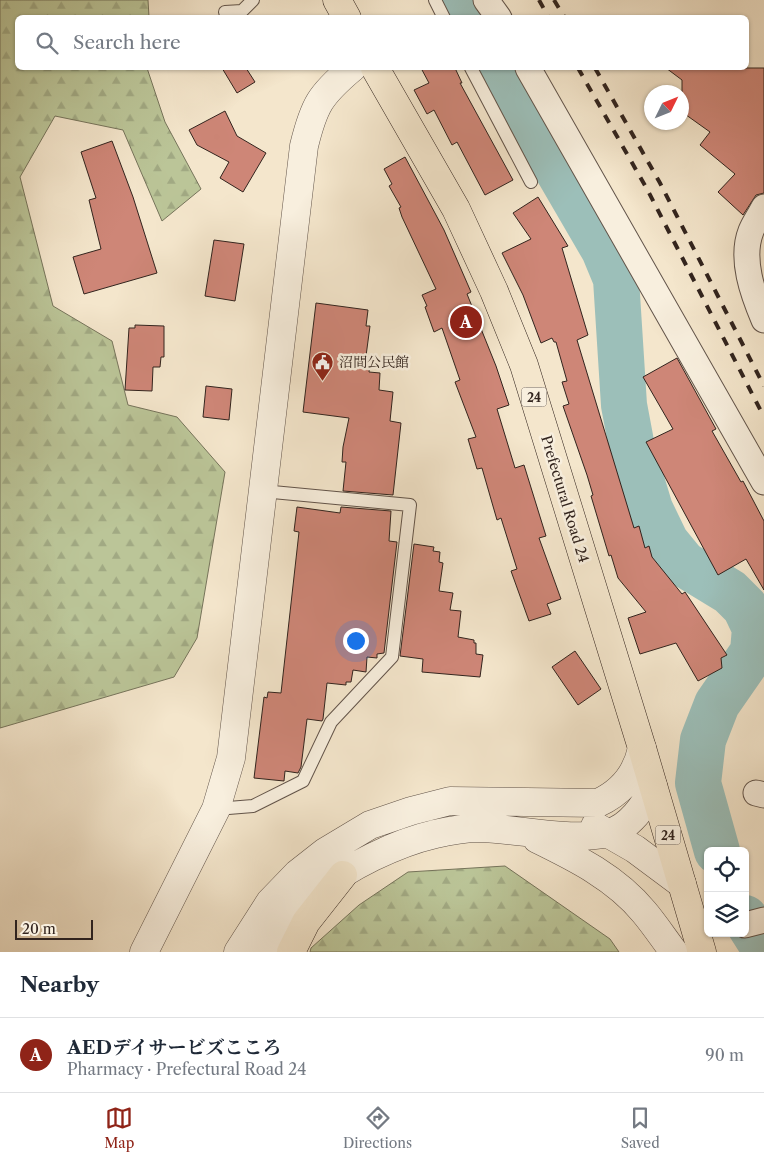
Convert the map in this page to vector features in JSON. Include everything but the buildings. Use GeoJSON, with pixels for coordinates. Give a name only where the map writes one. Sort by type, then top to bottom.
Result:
{"type":"FeatureCollection","features":[{"type":"Feature","properties":{"kind":"main road"},"geometry":{"type":"LineString","coordinates":[[336,0],[344,15]]}},
{"type":"Feature","properties":{"kind":"main road","name":"Prefectural Road 24"},"geometry":{"type":"LineString","coordinates":[[376,70],[456,208],[494,291],[520,356],[642,748],[682,884],[703,940]]}},
{"type":"Feature","properties":{"kind":"main road"},"geometry":{"type":"LineString","coordinates":[[292,952],[306,922],[343,875]]}},
{"type":"Feature","properties":{"kind":"street"},"geometry":{"type":"LineString","coordinates":[[486,0],[497,15]]}},
{"type":"Feature","properties":{"kind":"street"},"geometry":{"type":"LineString","coordinates":[[144,952],[216,809],[231,758],[304,146],[312,114],[324,94],[328,88],[350,70]]}},
{"type":"Feature","properties":{"kind":"street"},"geometry":{"type":"LineString","coordinates":[[529,70],[764,482]]}},
{"type":"Feature","properties":{"kind":"street"},"geometry":{"type":"LineString","coordinates":[[764,207],[750,232],[746,253],[754,298],[764,320]]}},
{"type":"Feature","properties":{"kind":"street"},"geometry":{"type":"LineString","coordinates":[[238,952],[270,902],[297,874],[325,852],[370,825],[411,810],[450,801],[598,803],[617,792],[631,776],[639,763],[642,748]]}},
{"type":"Feature","properties":{"kind":"street"},"geometry":{"type":"LineString","coordinates":[[264,952],[290,918],[318,892],[343,875],[387,850],[436,834],[478,828],[568,835],[610,833],[638,813],[649,800],[653,786]]}},
{"type":"Feature","properties":{"kind":"street"},"geometry":{"type":"LineString","coordinates":[[527,803],[579,818],[610,833],[682,884]]}},
{"type":"Feature","properties":{"kind":"street"},"geometry":{"type":"LineString","coordinates":[[524,832],[576,858],[621,889],[643,911],[674,952]]}},
{"type":"Feature","properties":{"kind":"street"},"geometry":{"type":"LineString","coordinates":[[749,924],[764,920]]}},
{"type":"Feature","properties":{"kind":"lane"},"geometry":{"type":"LineString","coordinates":[[225,12],[242,10],[253,0]]}},
{"type":"Feature","properties":{"kind":"lane"},"geometry":{"type":"LineString","coordinates":[[435,0],[442,15]]}},
{"type":"Feature","properties":{"kind":"lane"},"geometry":{"type":"LineString","coordinates":[[472,70],[531,182]]}},
{"type":"Feature","properties":{"kind":"lane"},"geometry":{"type":"LineString","coordinates":[[216,809],[253,806],[302,781],[331,722],[392,657],[410,504],[262,491]]}},
{"type":"Feature","properties":{"kind":"green space"},"geometry":{"type":"Polygon","coordinates":[[[0,0],[148,0],[149,15],[15,15],[15,70],[148,70],[165,122],[201,189],[162,221],[123,130],[55,116],[20,177],[53,306],[112,341],[128,405],[177,417],[225,472],[197,638],[174,677],[0,728],[0,0]]]}},
{"type":"Feature","properties":{"kind":"green space"},"geometry":{"type":"Polygon","coordinates":[[[505,866],[610,939],[619,952],[310,952],[311,948],[359,905],[408,872],[505,866]]]}},
{"type":"Feature","properties":{"kind":"waterway"},"geometry":{"type":"LineString","coordinates":[[463,0],[470,15]]}},
{"type":"Feature","properties":{"kind":"waterway"},"geometry":{"type":"LineString","coordinates":[[499,70],[604,250],[616,279],[624,405],[633,453],[650,509],[666,542],[684,564],[730,592],[745,607],[755,628],[753,652],[717,704],[703,740],[698,783],[716,847]]}},
{"type":"Feature","properties":{"kind":"waterway"},"geometry":{"type":"LineString","coordinates":[[749,924],[764,948]]}},
{"type":"Feature","properties":{"kind":"railway"},"geometry":{"type":"LineString","coordinates":[[539,0],[547,15]]}},
{"type":"Feature","properties":{"kind":"railway"},"geometry":{"type":"LineString","coordinates":[[554,0],[563,15]]}},
{"type":"Feature","properties":{"kind":"railway"},"geometry":{"type":"LineString","coordinates":[[579,70],[647,189],[764,417]]}},
{"type":"Feature","properties":{"kind":"railway"},"geometry":{"type":"LineString","coordinates":[[596,70],[660,183],[764,386]]}},
{"type":"Feature","properties":{"kind":"place","name":"AEDデイサービズこころ"},"geometry":{"type":"Point","coordinates":[466,322]}},
{"type":"Feature","properties":{"kind":"place","name":"沼間公民館"},"geometry":{"type":"Point","coordinates":[323,381]}}]}
